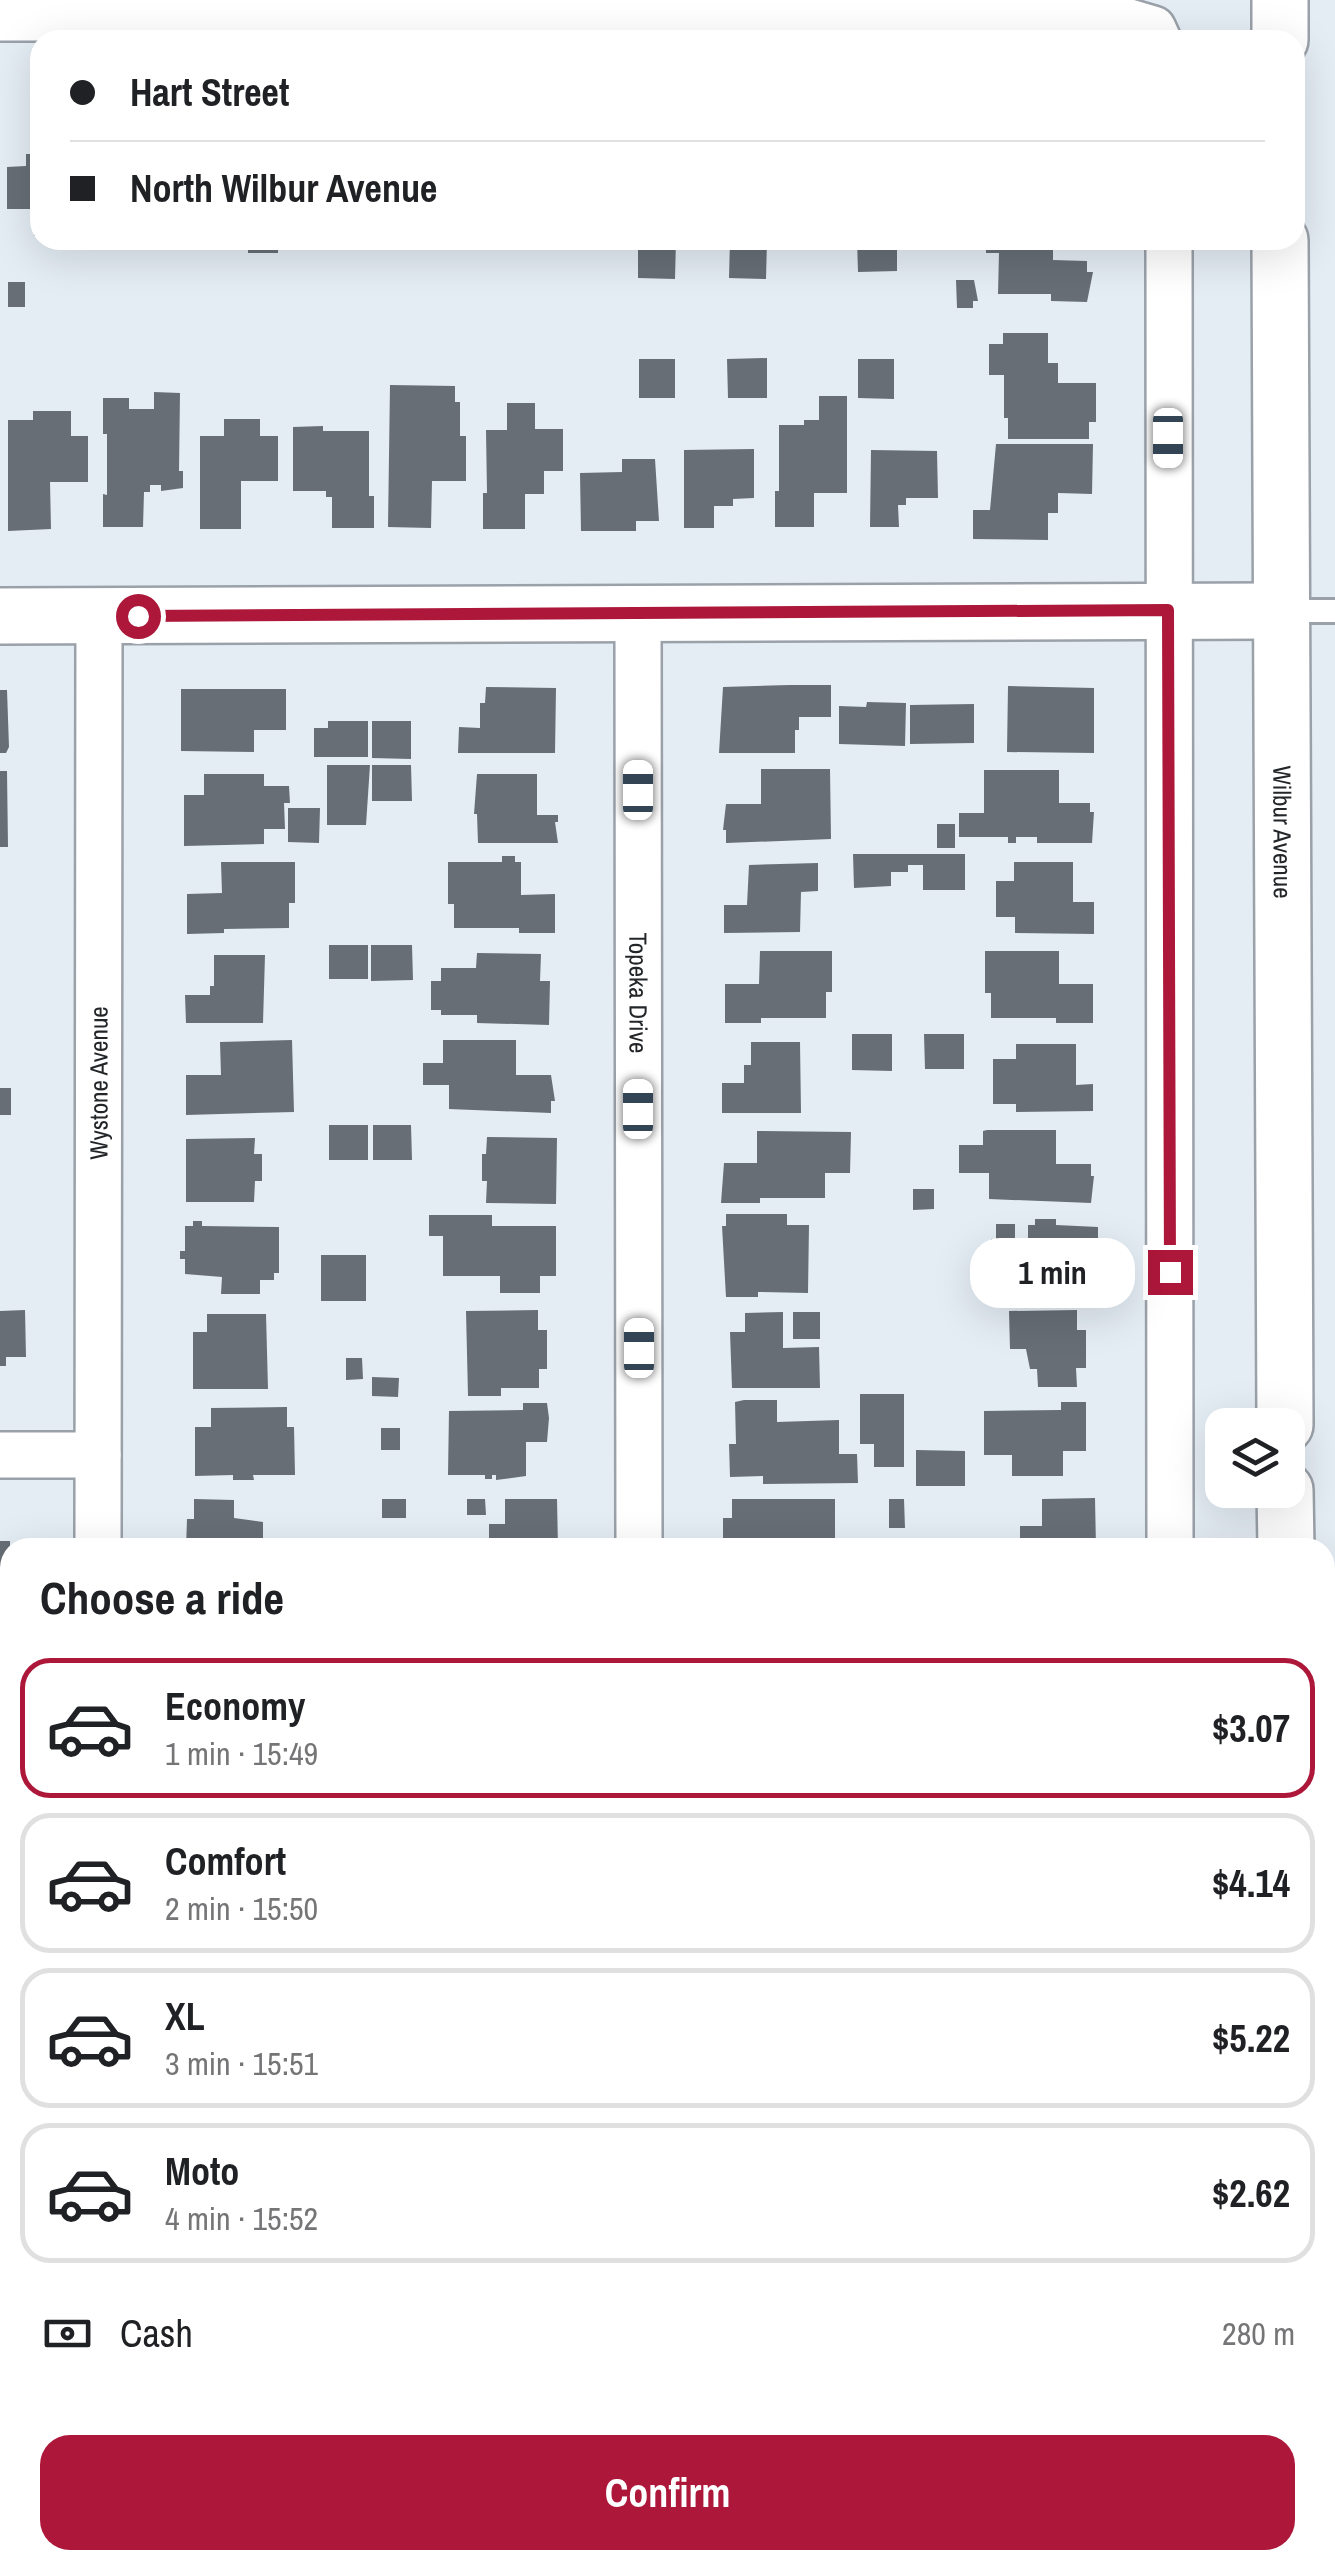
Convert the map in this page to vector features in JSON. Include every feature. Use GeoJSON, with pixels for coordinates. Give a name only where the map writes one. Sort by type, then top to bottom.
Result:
{"type":"FeatureCollection","features":[{"type":"Feature","properties":{"kind":"main road"},"geometry":{"type":"LineString","coordinates":[[1280,0],[1280,30]]}},
{"type":"Feature","properties":{"kind":"main road","name":"Wilbur Avenue"},"geometry":{"type":"LineString","coordinates":[[1280,250],[1285,1408]]}},
{"type":"Feature","properties":{"kind":"main road"},"geometry":{"type":"LineString","coordinates":[[0,616],[1280,610]]}},
{"type":"Feature","properties":{"kind":"main road"},"geometry":{"type":"LineString","coordinates":[[1286,1508],[1286,1538]]}},
{"type":"Feature","properties":{"kind":"street"},"geometry":{"type":"LineString","coordinates":[[0,18],[1112,17],[1144,30]]}},
{"type":"Feature","properties":{"kind":"street"},"geometry":{"type":"LineString","coordinates":[[1169,250],[1170,1538]]}},
{"type":"Feature","properties":{"kind":"street","name":"Topeka Drive"},"geometry":{"type":"LineString","coordinates":[[638,615],[639,1538]]}},
{"type":"Feature","properties":{"kind":"street","name":"Wystone Avenue"},"geometry":{"type":"LineString","coordinates":[[98,1538],[99,616]]}},
{"type":"Feature","properties":{"kind":"street"},"geometry":{"type":"LineString","coordinates":[[0,1455],[98,1455]]}},
{"type":"Feature","properties":{"kind":"lane"},"geometry":{"type":"LineString","coordinates":[[1280,610],[1335,610]]}},
{"type":"Feature","properties":{"kind":"building"},"geometry":{"type":"Polygon","coordinates":[[[26,154],[30,154],[30,209],[7,209],[7,167],[26,166],[26,154]]]}},
{"type":"Feature","properties":{"kind":"building"},"geometry":{"type":"Polygon","coordinates":[[[248,250],[278,250],[278,253],[248,250]]]}},
{"type":"Feature","properties":{"kind":"building"},"geometry":{"type":"Polygon","coordinates":[[[638,250],[676,250],[675,279],[638,278],[638,250]]]}},
{"type":"Feature","properties":{"kind":"building"},"geometry":{"type":"Polygon","coordinates":[[[730,250],[767,250],[766,279],[729,278],[730,250]]]}},
{"type":"Feature","properties":{"kind":"building"},"geometry":{"type":"Polygon","coordinates":[[[857,250],[897,250],[897,271],[858,272],[857,250]]]}},
{"type":"Feature","properties":{"kind":"building"},"geometry":{"type":"Polygon","coordinates":[[[1053,250],[1053,260],[1087,261],[1087,272],[1093,272],[1087,302],[1051,301],[1051,294],[998,294],[999,253],[986,253],[1053,250]]]}},
{"type":"Feature","properties":{"kind":"building"},"geometry":{"type":"Polygon","coordinates":[[[956,280],[974,280],[978,301],[973,301],[973,308],[957,308],[956,280]]]}},
{"type":"Feature","properties":{"kind":"building"},"geometry":{"type":"Polygon","coordinates":[[[8,282],[25,282],[25,307],[8,307],[8,282]]]}},
{"type":"Feature","properties":{"kind":"building"},"geometry":{"type":"Polygon","coordinates":[[[1003,333],[1048,333],[1048,363],[1058,363],[1058,383],[1096,383],[1096,422],[1089,422],[1089,439],[1008,439],[1004,375],[989,375],[989,344],[1003,344],[1003,333]]]}},
{"type":"Feature","properties":{"kind":"building"},"geometry":{"type":"Polygon","coordinates":[[[767,358],[767,398],[728,398],[727,359],[767,358]]]}},
{"type":"Feature","properties":{"kind":"building"},"geometry":{"type":"Polygon","coordinates":[[[639,359],[675,359],[675,398],[639,398],[639,359]]]}},
{"type":"Feature","properties":{"kind":"building"},"geometry":{"type":"Polygon","coordinates":[[[858,359],[894,359],[894,399],[858,398],[858,359]]]}},
{"type":"Feature","properties":{"kind":"building"},"geometry":{"type":"Polygon","coordinates":[[[390,385],[455,386],[455,402],[460,402],[460,436],[466,436],[466,481],[432,481],[431,528],[388,527],[390,385]]]}},
{"type":"Feature","properties":{"kind":"building"},"geometry":{"type":"Polygon","coordinates":[[[154,392],[180,393],[179,471],[183,471],[183,488],[161,491],[161,485],[150,485],[150,492],[144,492],[143,527],[103,527],[107,434],[103,434],[103,398],[129,398],[129,409],[154,409],[154,392]]]}},
{"type":"Feature","properties":{"kind":"building"},"geometry":{"type":"Polygon","coordinates":[[[819,396],[847,396],[847,493],[814,493],[814,527],[775,527],[779,425],[804,425],[804,420],[819,420],[819,396]]]}},
{"type":"Feature","properties":{"kind":"building"},"geometry":{"type":"Polygon","coordinates":[[[507,403],[535,403],[535,429],[563,429],[563,471],[544,471],[544,494],[525,494],[525,529],[483,529],[486,430],[507,430],[507,403]]]}},
{"type":"Feature","properties":{"kind":"building"},"geometry":{"type":"Polygon","coordinates":[[[33,411],[71,411],[71,436],[88,436],[88,482],[50,482],[51,529],[8,531],[8,420],[33,420],[33,411]]]}},
{"type":"Feature","properties":{"kind":"building"},"geometry":{"type":"Polygon","coordinates":[[[224,419],[260,419],[260,436],[278,436],[278,481],[241,481],[241,529],[200,529],[200,436],[224,436],[224,419]]]}},
{"type":"Feature","properties":{"kind":"building"},"geometry":{"type":"Polygon","coordinates":[[[323,426],[323,431],[369,431],[369,496],[374,496],[374,528],[332,528],[332,497],[326,497],[326,491],[293,491],[293,427],[323,426]]]}},
{"type":"Feature","properties":{"kind":"building"},"geometry":{"type":"Polygon","coordinates":[[[996,444],[1093,444],[1092,494],[1058,493],[1058,513],[1048,513],[1048,540],[973,539],[973,510],[990,510],[996,444]]]}},
{"type":"Feature","properties":{"kind":"building"},"geometry":{"type":"Polygon","coordinates":[[[754,449],[754,498],[733,499],[733,506],[714,506],[714,528],[684,528],[684,450],[754,449]]]}},
{"type":"Feature","properties":{"kind":"building"},"geometry":{"type":"Polygon","coordinates":[[[871,450],[937,451],[938,498],[906,498],[906,505],[898,505],[899,527],[870,527],[871,450]]]}},
{"type":"Feature","properties":{"kind":"building"},"geometry":{"type":"Polygon","coordinates":[[[622,459],[655,459],[659,521],[636,521],[636,531],[581,531],[580,473],[622,472],[622,459]]]}},
{"type":"Feature","properties":{"kind":"building"},"geometry":{"type":"Polygon","coordinates":[[[831,685],[831,717],[799,717],[795,753],[719,753],[723,687],[831,685]]]}},
{"type":"Feature","properties":{"kind":"building"},"geometry":{"type":"Polygon","coordinates":[[[1008,686],[1094,688],[1094,753],[1007,752],[1008,686]]]}},
{"type":"Feature","properties":{"kind":"building"},"geometry":{"type":"Polygon","coordinates":[[[486,687],[556,688],[555,753],[458,753],[459,727],[480,728],[480,703],[485,703],[486,687]]]}},
{"type":"Feature","properties":{"kind":"building"},"geometry":{"type":"Polygon","coordinates":[[[181,689],[286,689],[286,730],[254,730],[254,752],[181,751],[181,689]]]}},
{"type":"Feature","properties":{"kind":"building"},"geometry":{"type":"Polygon","coordinates":[[[0,690],[7,690],[6,753],[0,753],[0,690]]]}},
{"type":"Feature","properties":{"kind":"building"},"geometry":{"type":"Polygon","coordinates":[[[867,702],[906,703],[905,746],[839,744],[839,706],[866,707],[867,702]]]}},
{"type":"Feature","properties":{"kind":"building"},"geometry":{"type":"Polygon","coordinates":[[[974,704],[974,743],[910,744],[910,705],[974,704]]]}},
{"type":"Feature","properties":{"kind":"building"},"geometry":{"type":"Polygon","coordinates":[[[328,721],[368,721],[368,757],[314,757],[314,728],[328,728],[328,721]]]}},
{"type":"Feature","properties":{"kind":"building"},"geometry":{"type":"Polygon","coordinates":[[[372,721],[411,721],[411,759],[372,758],[372,721]]]}},
{"type":"Feature","properties":{"kind":"building"},"geometry":{"type":"Polygon","coordinates":[[[327,765],[370,765],[366,825],[327,825],[327,765]]]}},
{"type":"Feature","properties":{"kind":"building"},"geometry":{"type":"Polygon","coordinates":[[[372,765],[411,765],[412,801],[372,801],[372,765]]]}},
{"type":"Feature","properties":{"kind":"building"},"geometry":{"type":"Polygon","coordinates":[[[761,769],[830,769],[831,839],[726,843],[726,804],[761,804],[761,769]]]}},
{"type":"Feature","properties":{"kind":"building"},"geometry":{"type":"Polygon","coordinates":[[[984,770],[1059,770],[1059,803],[1090,803],[1090,812],[1094,812],[1092,843],[1037,843],[1037,837],[1016,837],[1016,843],[1008,843],[1008,837],[959,837],[959,813],[984,813],[984,770]]]}},
{"type":"Feature","properties":{"kind":"building"},"geometry":{"type":"Polygon","coordinates":[[[0,771],[7,771],[8,847],[0,847],[0,771]]]}},
{"type":"Feature","properties":{"kind":"building"},"geometry":{"type":"Polygon","coordinates":[[[204,774],[264,774],[264,786],[289,786],[290,803],[284,803],[285,829],[264,829],[264,844],[184,846],[184,795],[204,795],[204,774]]]}},
{"type":"Feature","properties":{"kind":"building"},"geometry":{"type":"Polygon","coordinates":[[[477,774],[537,774],[537,815],[558,815],[558,843],[478,843],[474,814],[477,774]]]}},
{"type":"Feature","properties":{"kind":"building"},"geometry":{"type":"Polygon","coordinates":[[[288,808],[320,808],[319,843],[288,842],[288,808]]]}},
{"type":"Feature","properties":{"kind":"building"},"geometry":{"type":"Polygon","coordinates":[[[937,824],[955,824],[955,848],[937,848],[937,824]]]}},
{"type":"Feature","properties":{"kind":"building"},"geometry":{"type":"Polygon","coordinates":[[[853,854],[965,854],[965,890],[923,890],[923,865],[908,865],[908,872],[891,872],[891,886],[854,888],[853,854]]]}},
{"type":"Feature","properties":{"kind":"building"},"geometry":{"type":"Polygon","coordinates":[[[502,856],[515,856],[515,862],[521,862],[521,895],[555,894],[555,933],[519,933],[519,928],[454,928],[454,904],[448,904],[448,862],[502,862],[502,856]]]}},
{"type":"Feature","properties":{"kind":"building"},"geometry":{"type":"Polygon","coordinates":[[[221,862],[295,862],[295,903],[289,903],[289,928],[187,934],[187,894],[222,893],[221,862]]]}},
{"type":"Feature","properties":{"kind":"building"},"geometry":{"type":"Polygon","coordinates":[[[1014,862],[1073,862],[1073,902],[1094,902],[1094,934],[1015,933],[1015,917],[996,917],[996,881],[1014,881],[1014,862]]]}},
{"type":"Feature","properties":{"kind":"building"},"geometry":{"type":"Polygon","coordinates":[[[818,863],[818,891],[801,892],[800,932],[724,933],[724,905],[747,905],[749,865],[818,863]]]}},
{"type":"Feature","properties":{"kind":"building"},"geometry":{"type":"Polygon","coordinates":[[[329,945],[368,945],[368,979],[329,979],[329,945]]]}},
{"type":"Feature","properties":{"kind":"building"},"geometry":{"type":"Polygon","coordinates":[[[371,945],[412,945],[413,980],[371,981],[371,945]]]}},
{"type":"Feature","properties":{"kind":"building"},"geometry":{"type":"Polygon","coordinates":[[[760,951],[832,951],[832,992],[826,992],[826,1018],[761,1018],[761,1023],[725,1023],[725,984],[759,984],[760,951]]]}},
{"type":"Feature","properties":{"kind":"building"},"geometry":{"type":"Polygon","coordinates":[[[985,951],[1059,951],[1059,984],[1093,984],[1093,1023],[1056,1023],[1056,1018],[991,1018],[991,993],[985,993],[985,951]]]}},
{"type":"Feature","properties":{"kind":"building"},"geometry":{"type":"Polygon","coordinates":[[[477,953],[541,954],[540,981],[550,981],[549,1025],[477,1023],[477,1015],[441,1015],[441,1010],[431,1010],[431,981],[441,981],[441,968],[476,968],[477,953]]]}},
{"type":"Feature","properties":{"kind":"building"},"geometry":{"type":"Polygon","coordinates":[[[214,955],[265,955],[263,1023],[186,1023],[185,995],[210,995],[210,986],[214,986],[214,955]]]}},
{"type":"Feature","properties":{"kind":"building"},"geometry":{"type":"Polygon","coordinates":[[[852,1034],[892,1034],[892,1071],[852,1070],[852,1034]]]}},
{"type":"Feature","properties":{"kind":"building"},"geometry":{"type":"Polygon","coordinates":[[[924,1034],[964,1034],[964,1069],[925,1069],[924,1034]]]}},
{"type":"Feature","properties":{"kind":"building"},"geometry":{"type":"Polygon","coordinates":[[[292,1040],[294,1112],[186,1115],[186,1075],[221,1075],[220,1042],[292,1040]]]}},
{"type":"Feature","properties":{"kind":"building"},"geometry":{"type":"Polygon","coordinates":[[[443,1040],[516,1040],[516,1075],[551,1075],[555,1101],[551,1101],[551,1113],[449,1109],[449,1085],[423,1085],[423,1063],[443,1063],[443,1040]]]}},
{"type":"Feature","properties":{"kind":"building"},"geometry":{"type":"Polygon","coordinates":[[[751,1042],[800,1042],[801,1113],[722,1113],[722,1083],[744,1083],[744,1065],[751,1065],[751,1042]]]}},
{"type":"Feature","properties":{"kind":"building"},"geometry":{"type":"Polygon","coordinates":[[[1016,1044],[1076,1044],[1076,1085],[1093,1084],[1093,1111],[1016,1112],[1016,1104],[993,1104],[993,1059],[1016,1059],[1016,1044]]]}},
{"type":"Feature","properties":{"kind":"building"},"geometry":{"type":"Polygon","coordinates":[[[0,1088],[11,1088],[11,1115],[0,1115],[0,1088]]]}},
{"type":"Feature","properties":{"kind":"building"},"geometry":{"type":"Polygon","coordinates":[[[329,1125],[368,1125],[368,1160],[329,1160],[329,1125]]]}},
{"type":"Feature","properties":{"kind":"building"},"geometry":{"type":"Polygon","coordinates":[[[373,1125],[411,1125],[412,1160],[373,1160],[373,1125]]]}},
{"type":"Feature","properties":{"kind":"building"},"geometry":{"type":"Polygon","coordinates":[[[1056,1130],[1056,1164],[1091,1164],[1091,1203],[989,1199],[989,1173],[959,1173],[959,1145],[983,1145],[983,1131],[1056,1130]]]}},
{"type":"Feature","properties":{"kind":"building"},"geometry":{"type":"Polygon","coordinates":[[[757,1131],[851,1132],[850,1173],[825,1173],[825,1198],[760,1198],[760,1203],[721,1203],[724,1163],[757,1163],[757,1131]]]}},
{"type":"Feature","properties":{"kind":"building"},"geometry":{"type":"Polygon","coordinates":[[[487,1137],[557,1138],[556,1204],[486,1203],[482,1154],[486,1154],[487,1137]]]}},
{"type":"Feature","properties":{"kind":"building"},"geometry":{"type":"Polygon","coordinates":[[[255,1138],[254,1154],[262,1154],[262,1181],[255,1181],[254,1202],[186,1202],[186,1139],[255,1138]]]}},
{"type":"Feature","properties":{"kind":"building"},"geometry":{"type":"Polygon","coordinates":[[[913,1189],[934,1189],[934,1209],[913,1210],[913,1189]]]}},
{"type":"Feature","properties":{"kind":"building"},"geometry":{"type":"Polygon","coordinates":[[[726,1214],[787,1214],[787,1225],[809,1225],[808,1293],[758,1292],[758,1297],[726,1297],[722,1226],[726,1226],[726,1214]]]}},
{"type":"Feature","properties":{"kind":"building"},"geometry":{"type":"Polygon","coordinates":[[[429,1215],[492,1215],[492,1226],[556,1226],[556,1276],[540,1276],[540,1293],[500,1293],[500,1276],[443,1276],[443,1236],[429,1236],[429,1215]]]}},
{"type":"Feature","properties":{"kind":"building"},"geometry":{"type":"Polygon","coordinates":[[[1035,1219],[1056,1219],[1056,1225],[1098,1227],[1098,1252],[1088,1255],[1088,1261],[1081,1261],[1077,1293],[1021,1293],[1021,1275],[979,1274],[979,1246],[991,1246],[991,1239],[996,1239],[996,1224],[1015,1224],[1015,1240],[1028,1240],[1028,1225],[1035,1225],[1035,1219]]]}},
{"type":"Feature","properties":{"kind":"building"},"geometry":{"type":"Polygon","coordinates":[[[193,1221],[202,1221],[202,1226],[279,1227],[279,1273],[274,1273],[274,1280],[260,1280],[260,1294],[221,1294],[222,1277],[185,1274],[185,1259],[180,1259],[180,1251],[185,1251],[185,1226],[193,1226],[193,1221]]]}},
{"type":"Feature","properties":{"kind":"building"},"geometry":{"type":"Polygon","coordinates":[[[321,1255],[366,1255],[366,1301],[321,1301],[321,1255]]]}},
{"type":"Feature","properties":{"kind":"building"},"geometry":{"type":"Polygon","coordinates":[[[25,1310],[26,1357],[6,1357],[6,1366],[0,1366],[0,1311],[25,1310]]]}},
{"type":"Feature","properties":{"kind":"building"},"geometry":{"type":"Polygon","coordinates":[[[538,1310],[538,1330],[547,1330],[547,1369],[539,1369],[539,1388],[501,1388],[501,1396],[468,1396],[466,1311],[538,1310]]]}},
{"type":"Feature","properties":{"kind":"building"},"geometry":{"type":"Polygon","coordinates":[[[1077,1310],[1077,1330],[1086,1330],[1086,1368],[1076,1368],[1077,1387],[1038,1387],[1037,1369],[1030,1369],[1026,1349],[1010,1349],[1009,1311],[1077,1310]]]}},
{"type":"Feature","properties":{"kind":"building"},"geometry":{"type":"Polygon","coordinates":[[[783,1312],[783,1348],[819,1347],[820,1388],[732,1388],[730,1332],[745,1332],[745,1313],[783,1312]]]}},
{"type":"Feature","properties":{"kind":"building"},"geometry":{"type":"Polygon","coordinates":[[[793,1312],[820,1312],[820,1339],[793,1339],[793,1312]]]}},
{"type":"Feature","properties":{"kind":"building"},"geometry":{"type":"Polygon","coordinates":[[[207,1314],[266,1314],[268,1389],[193,1389],[193,1332],[207,1332],[207,1314]]]}},
{"type":"Feature","properties":{"kind":"building"},"geometry":{"type":"Polygon","coordinates":[[[346,1358],[362,1358],[363,1379],[346,1380],[346,1358]]]}},
{"type":"Feature","properties":{"kind":"building"},"geometry":{"type":"Polygon","coordinates":[[[372,1377],[399,1378],[398,1397],[372,1396],[372,1377]]]}},
{"type":"Feature","properties":{"kind":"building"},"geometry":{"type":"Polygon","coordinates":[[[860,1394],[904,1394],[904,1467],[874,1467],[874,1444],[860,1444],[860,1394]]]}},
{"type":"Feature","properties":{"kind":"building"},"geometry":{"type":"Polygon","coordinates":[[[777,1400],[777,1422],[839,1420],[839,1454],[857,1454],[858,1483],[763,1484],[763,1476],[730,1477],[729,1444],[736,1444],[735,1402],[777,1400]]]}},
{"type":"Feature","properties":{"kind":"building"},"geometry":{"type":"Polygon","coordinates":[[[1061,1402],[1086,1402],[1086,1451],[1063,1451],[1063,1476],[1012,1476],[1012,1455],[984,1455],[984,1411],[1061,1410],[1061,1402]]]}},
{"type":"Feature","properties":{"kind":"building"},"geometry":{"type":"Polygon","coordinates":[[[523,1403],[547,1403],[549,1418],[547,1442],[526,1442],[526,1476],[496,1480],[496,1475],[485,1479],[485,1475],[448,1475],[449,1411],[523,1410],[523,1403]]]}},
{"type":"Feature","properties":{"kind":"building"},"geometry":{"type":"Polygon","coordinates":[[[287,1407],[287,1427],[294,1427],[295,1475],[253,1475],[254,1480],[233,1480],[233,1475],[195,1476],[195,1427],[211,1427],[211,1408],[287,1407]]]}},
{"type":"Feature","properties":{"kind":"building"},"geometry":{"type":"Polygon","coordinates":[[[381,1428],[400,1428],[400,1450],[381,1450],[381,1428]]]}},
{"type":"Feature","properties":{"kind":"building"},"geometry":{"type":"Polygon","coordinates":[[[916,1450],[965,1451],[965,1486],[916,1486],[916,1450]]]}},
{"type":"Feature","properties":{"kind":"building"},"geometry":{"type":"Polygon","coordinates":[[[1095,1498],[1096,1538],[1020,1538],[1020,1526],[1042,1526],[1042,1499],[1095,1498]]]}},
{"type":"Feature","properties":{"kind":"building"},"geometry":{"type":"Polygon","coordinates":[[[194,1499],[234,1500],[234,1518],[263,1522],[263,1538],[186,1538],[187,1519],[194,1519],[194,1499]]]}},
{"type":"Feature","properties":{"kind":"building"},"geometry":{"type":"Polygon","coordinates":[[[382,1499],[406,1499],[406,1518],[382,1518],[382,1499]]]}},
{"type":"Feature","properties":{"kind":"building"},"geometry":{"type":"Polygon","coordinates":[[[467,1499],[485,1499],[486,1515],[467,1515],[467,1499]]]}},
{"type":"Feature","properties":{"kind":"building"},"geometry":{"type":"Polygon","coordinates":[[[505,1499],[557,1499],[558,1538],[489,1538],[489,1524],[505,1524],[505,1499]]]}},
{"type":"Feature","properties":{"kind":"building"},"geometry":{"type":"Polygon","coordinates":[[[732,1499],[835,1499],[835,1538],[723,1538],[723,1518],[732,1518],[732,1499]]]}},
{"type":"Feature","properties":{"kind":"building"},"geometry":{"type":"Polygon","coordinates":[[[889,1499],[904,1499],[905,1528],[889,1528],[889,1499]]]}},
{"type":"Feature","properties":{"kind":"route"},"geometry":{"type":"LineString","coordinates":[[138,616],[1168,610],[1170,1272]]}}]}
